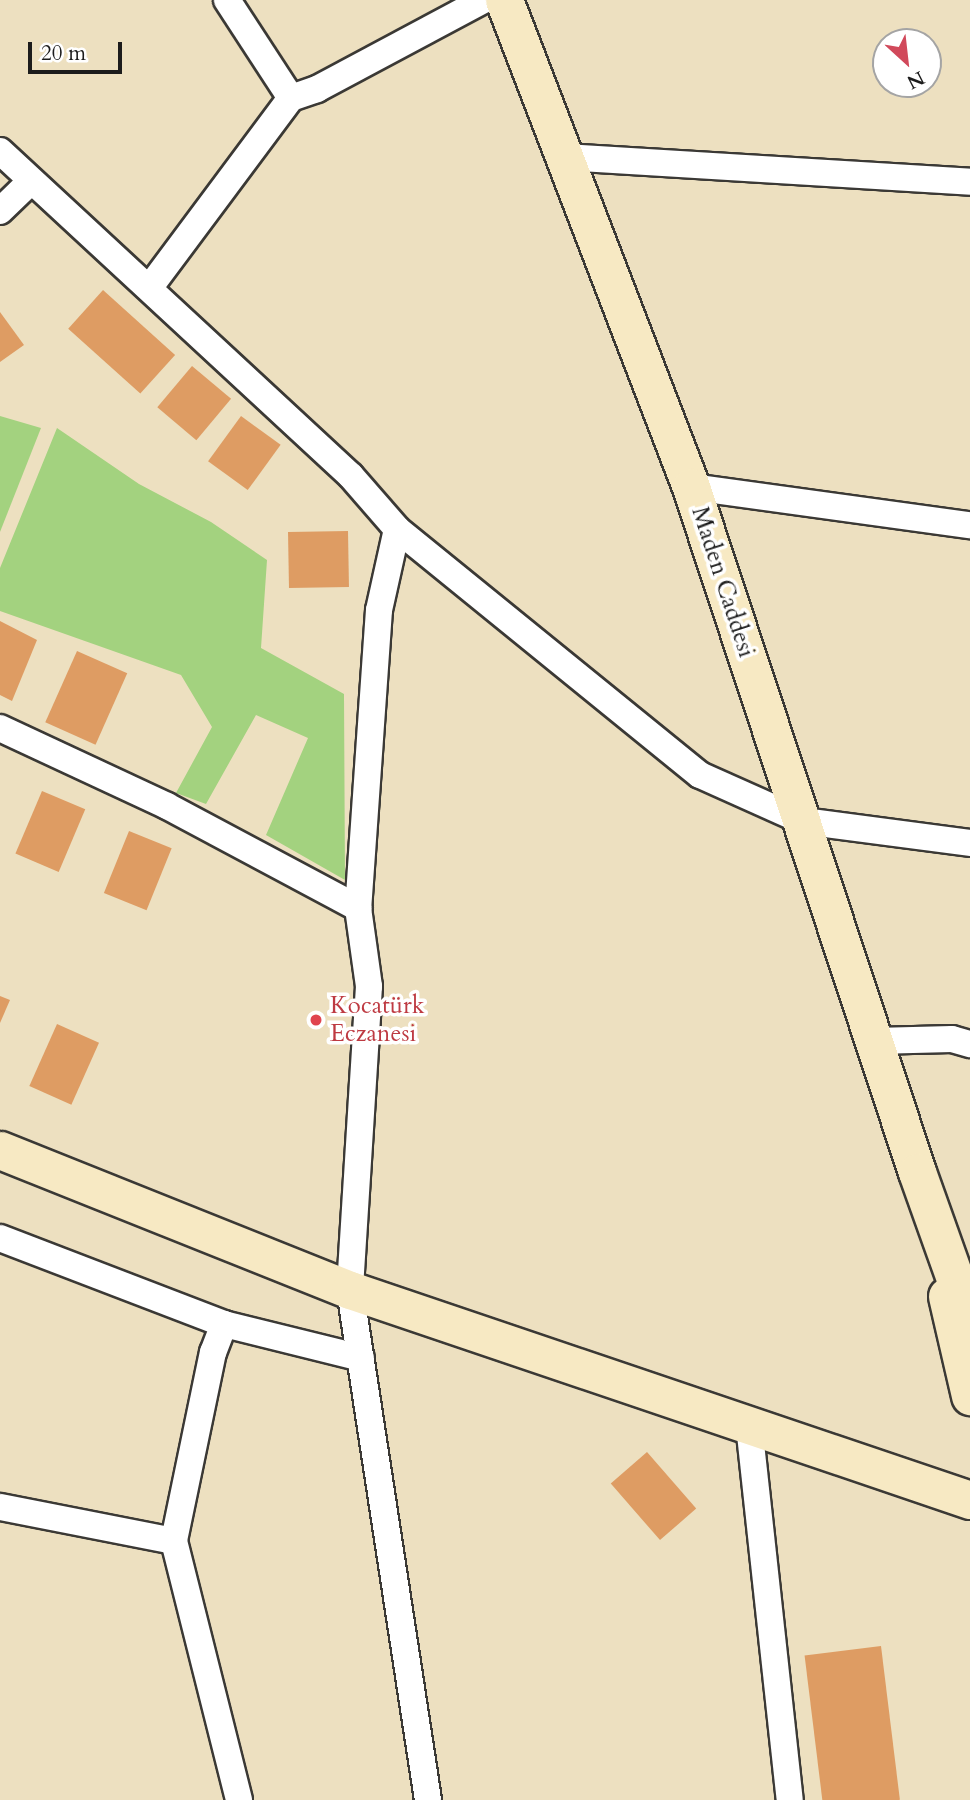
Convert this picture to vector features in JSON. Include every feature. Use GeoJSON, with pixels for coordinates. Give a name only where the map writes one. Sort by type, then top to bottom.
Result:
{"type":"FeatureCollection","features":[{"type":"Feature","properties":{"kind":"main road","name":"Maden Caddesi"},"geometry":{"type":"LineString","coordinates":[[504,0],[691,487],[917,1172],[970,1321]]}},
{"type":"Feature","properties":{"kind":"main road"},"geometry":{"type":"LineString","coordinates":[[0,1150],[350,1290],[970,1500]]}},
{"type":"Feature","properties":{"kind":"main road","name":"Maden Caddesi"},"geometry":{"type":"LineString","coordinates":[[917,1172],[970,1396]]}},
{"type":"Feature","properties":{"kind":"street"},"geometry":{"type":"LineString","coordinates":[[227,0],[291,98]]}},
{"type":"Feature","properties":{"kind":"street"},"geometry":{"type":"LineString","coordinates":[[150,287],[291,98],[317,89],[484,0]]}},
{"type":"Feature","properties":{"kind":"street"},"geometry":{"type":"LineString","coordinates":[[0,151],[150,287],[351,476],[397,528],[700,775],[803,821],[970,843]]}},
{"type":"Feature","properties":{"kind":"street"},"geometry":{"type":"LineString","coordinates":[[565,157],[970,183]]}},
{"type":"Feature","properties":{"kind":"street"},"geometry":{"type":"LineString","coordinates":[[0,211],[31,181]]}},
{"type":"Feature","properties":{"kind":"street"},"geometry":{"type":"LineString","coordinates":[[691,487],[970,525]]}},
{"type":"Feature","properties":{"kind":"street"},"geometry":{"type":"LineString","coordinates":[[397,528],[379,610],[358,908],[369,986],[350,1290],[428,1800]]}},
{"type":"Feature","properties":{"kind":"street"},"geometry":{"type":"LineString","coordinates":[[0,727],[167,806],[358,908]]}},
{"type":"Feature","properties":{"kind":"street"},"geometry":{"type":"LineString","coordinates":[[874,1041],[952,1039],[970,1044]]}},
{"type":"Feature","properties":{"kind":"street"},"geometry":{"type":"LineString","coordinates":[[0,1238],[223,1324],[361,1359]]}},
{"type":"Feature","properties":{"kind":"street"},"geometry":{"type":"LineString","coordinates":[[223,1324],[213,1352],[174,1541],[239,1800]]}},
{"type":"Feature","properties":{"kind":"street"},"geometry":{"type":"LineString","coordinates":[[748,1425],[790,1800]]}},
{"type":"Feature","properties":{"kind":"street"},"geometry":{"type":"LineString","coordinates":[[0,1507],[174,1541]]}},
{"type":"Feature","properties":{"kind":"green space"},"geometry":{"type":"Polygon","coordinates":[[[0,416],[41,428],[0,532],[0,416]]]}},
{"type":"Feature","properties":{"kind":"green space"},"geometry":{"type":"Polygon","coordinates":[[[57,428],[139,484],[211,522],[267,560],[261,648],[344,694],[345,880],[266,835],[308,738],[256,715],[206,804],[176,793],[212,727],[181,675],[0,611],[0,568],[57,428]]]}},
{"type":"Feature","properties":{"kind":"building"},"geometry":{"type":"Polygon","coordinates":[[[103,290],[175,355],[140,394],[68,329],[103,290]]]}},
{"type":"Feature","properties":{"kind":"building"},"geometry":{"type":"Polygon","coordinates":[[[0,312],[24,345],[0,362],[0,312]]]}},
{"type":"Feature","properties":{"kind":"building"},"geometry":{"type":"Polygon","coordinates":[[[192,366],[231,399],[196,440],[157,407],[192,366]]]}},
{"type":"Feature","properties":{"kind":"building"},"geometry":{"type":"Polygon","coordinates":[[[241,416],[281,445],[248,490],[208,461],[241,416]]]}},
{"type":"Feature","properties":{"kind":"building"},"geometry":{"type":"Polygon","coordinates":[[[348,531],[349,587],[289,588],[288,532],[348,531]]]}},
{"type":"Feature","properties":{"kind":"building"},"geometry":{"type":"Polygon","coordinates":[[[0,621],[37,640],[12,701],[0,695],[0,621]]]}},
{"type":"Feature","properties":{"kind":"building"},"geometry":{"type":"Polygon","coordinates":[[[77,651],[127,673],[96,745],[45,722],[77,651]]]}},
{"type":"Feature","properties":{"kind":"building"},"geometry":{"type":"Polygon","coordinates":[[[42,791],[85,809],[59,872],[15,854],[42,791]]]}},
{"type":"Feature","properties":{"kind":"building"},"geometry":{"type":"Polygon","coordinates":[[[129,831],[172,848],[147,910],[104,893],[129,831]]]}},
{"type":"Feature","properties":{"kind":"building"},"geometry":{"type":"Polygon","coordinates":[[[0,996],[10,1000],[0,1023],[0,996]]]}},
{"type":"Feature","properties":{"kind":"building"},"geometry":{"type":"Polygon","coordinates":[[[57,1024],[99,1043],[71,1105],[29,1086],[57,1024]]]}},
{"type":"Feature","properties":{"kind":"building"},"geometry":{"type":"Polygon","coordinates":[[[647,1452],[696,1509],[660,1540],[611,1483],[647,1452]]]}},
{"type":"Feature","properties":{"kind":"building"},"geometry":{"type":"Polygon","coordinates":[[[881,1646],[900,1800],[822,1800],[805,1655],[881,1646]]]}},
{"type":"Feature","properties":{"kind":"place","name":"Kocatürk Eczanesi"},"geometry":{"type":"Point","coordinates":[316,1020]}}]}
